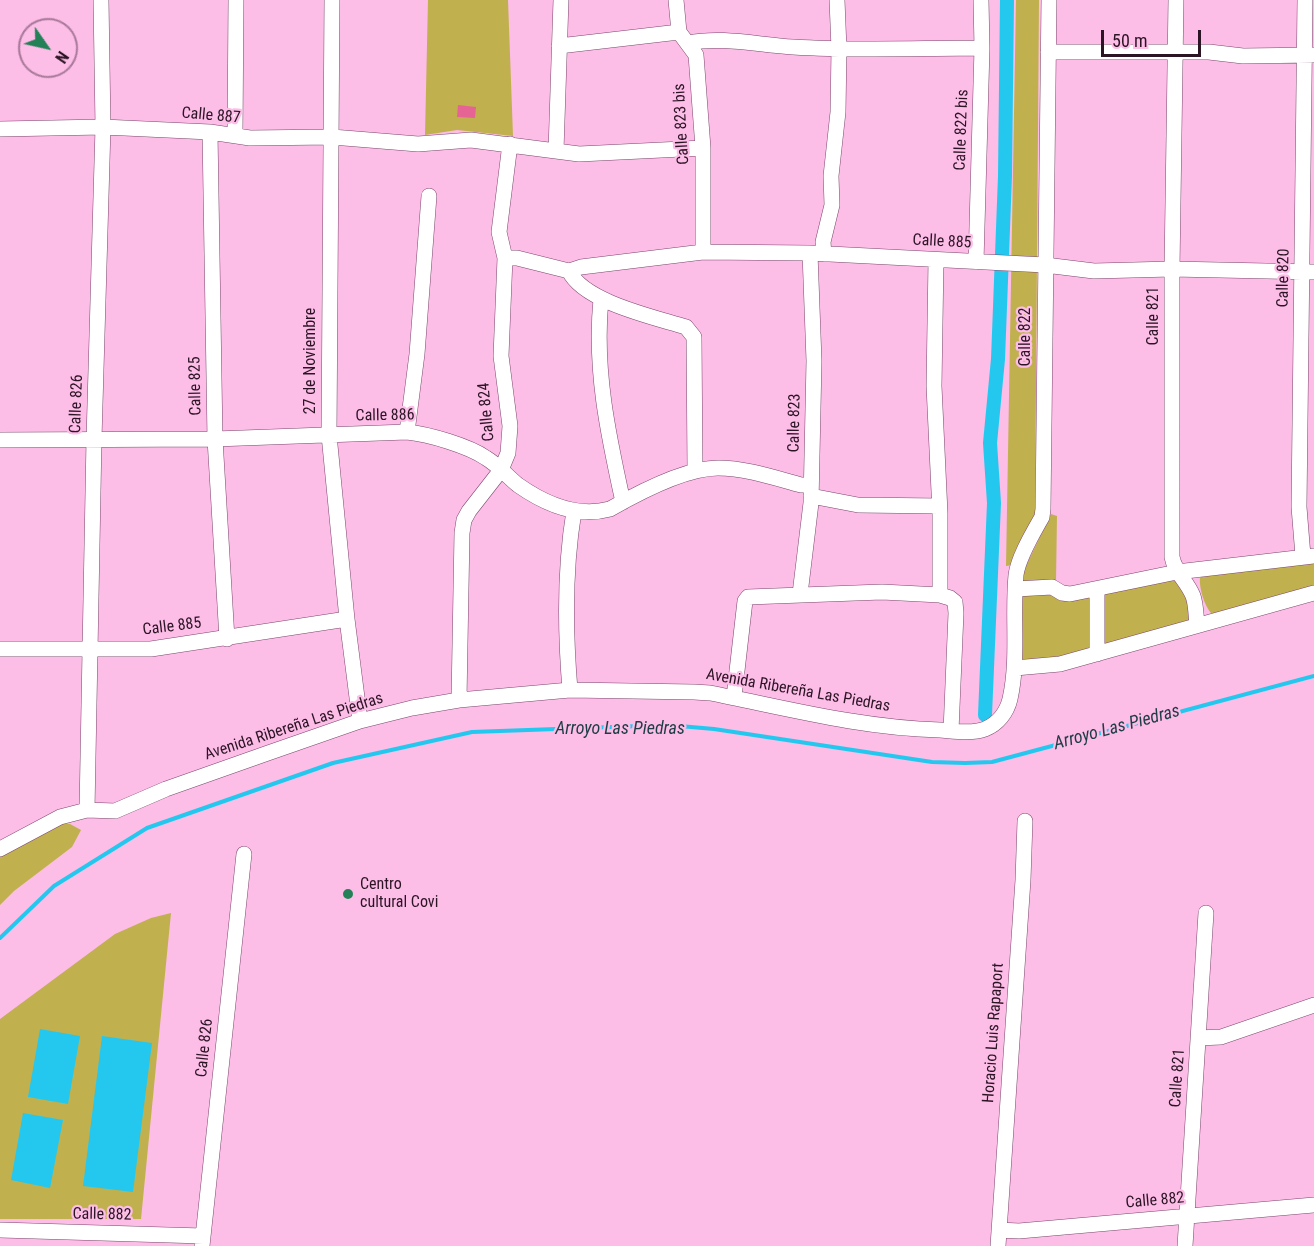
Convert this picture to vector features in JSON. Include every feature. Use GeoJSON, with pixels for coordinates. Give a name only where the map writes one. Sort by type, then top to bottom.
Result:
{"type":"FeatureCollection","features":[{"type":"Feature","properties":{"kind":"street","name":"Calle 826"},"geometry":{"type":"LineString","coordinates":[[87,810],[103,128],[101,0]]}},
{"type":"Feature","properties":{"kind":"street"},"geometry":{"type":"LineString","coordinates":[[235,135],[236,0]]}},
{"type":"Feature","properties":{"kind":"street","name":"27 de Noviembre"},"geometry":{"type":"LineString","coordinates":[[332,0],[329,435],[347,619],[360,721]]}},
{"type":"Feature","properties":{"kind":"street"},"geometry":{"type":"LineString","coordinates":[[556,151],[561,0]]}},
{"type":"Feature","properties":{"kind":"street","name":"Calle 823 bis"},"geometry":{"type":"LineString","coordinates":[[676,0],[677,26],[696,56],[702,148],[704,252]]}},
{"type":"Feature","properties":{"kind":"street","name":"Calle 823"},"geometry":{"type":"LineString","coordinates":[[800,594],[811,490],[817,254],[823,242],[832,205],[831,176],[838,112],[837,0]]}},
{"type":"Feature","properties":{"kind":"street","name":"Calle 822 bis"},"geometry":{"type":"LineString","coordinates":[[981,0],[982,262]]}},
{"type":"Feature","properties":{"kind":"street","name":"Calle 822"},"geometry":{"type":"LineString","coordinates":[[1015,668],[1018,567],[1042,517],[1043,509],[1049,0]]}},
{"type":"Feature","properties":{"kind":"street","name":"Calle 821"},"geometry":{"type":"LineString","coordinates":[[1176,0],[1172,269],[1172,557],[1177,572],[1194,598],[1197,625]]}},
{"type":"Feature","properties":{"kind":"street","name":"Calle 820"},"geometry":{"type":"LineString","coordinates":[[1305,0],[1309,55],[1308,272],[1299,507],[1308,556]]}},
{"type":"Feature","properties":{"kind":"street"},"geometry":{"type":"LineString","coordinates":[[559,45],[683,37],[839,49],[982,48]]}},
{"type":"Feature","properties":{"kind":"street"},"geometry":{"type":"LineString","coordinates":[[1048,52],[1209,52],[1243,56],[1309,55]]}},
{"type":"Feature","properties":{"kind":"street","name":"Calle 887"},"geometry":{"type":"LineString","coordinates":[[0,129],[103,128],[210,132],[250,138],[332,137],[418,144],[471,140],[594,154],[702,148]]}},
{"type":"Feature","properties":{"kind":"street","name":"Calle 825"},"geometry":{"type":"LineString","coordinates":[[210,132],[215,439],[227,639]]}},
{"type":"Feature","properties":{"kind":"street","name":"Calle 824"},"geometry":{"type":"LineString","coordinates":[[459,700],[464,520],[501,470],[508,453],[510,426],[501,368],[506,258],[499,232],[510,144]]}},
{"type":"Feature","properties":{"kind":"street"},"geometry":{"type":"LineString","coordinates":[[407,432],[417,354],[429,196]]}},
{"type":"Feature","properties":{"kind":"street","name":"Calle 885"},"geometry":{"type":"LineString","coordinates":[[569,271],[581,267],[704,252],[817,254],[1045,265],[1094,271],[1172,269],[1308,272]]}},
{"type":"Feature","properties":{"kind":"street"},"geometry":{"type":"LineString","coordinates":[[506,258],[517,258],[569,271],[573,280],[601,299],[686,327],[694,337],[695,471]]}},
{"type":"Feature","properties":{"kind":"street"},"geometry":{"type":"LineString","coordinates":[[936,260],[934,386],[940,595]]}},
{"type":"Feature","properties":{"kind":"street"},"geometry":{"type":"LineString","coordinates":[[601,299],[599,350],[604,415],[622,502]]}},
{"type":"Feature","properties":{"kind":"street","name":"Calle 886"},"geometry":{"type":"LineString","coordinates":[[0,440],[215,439],[422,433],[485,457],[536,496],[574,511],[602,511],[682,475],[707,469],[727,468],[801,484],[811,490],[858,505],[939,506]]}},
{"type":"Feature","properties":{"kind":"street"},"geometry":{"type":"LineString","coordinates":[[570,690],[566,640],[567,565],[574,511]]}},
{"type":"Feature","properties":{"kind":"street"},"geometry":{"type":"LineString","coordinates":[[1016,589],[1052,587],[1062,593],[1070,594],[1177,572],[1308,556]]}},
{"type":"Feature","properties":{"kind":"street"},"geometry":{"type":"LineString","coordinates":[[1097,590],[1097,654]]}},
{"type":"Feature","properties":{"kind":"street"},"geometry":{"type":"LineString","coordinates":[[734,697],[745,601],[748,597],[882,592],[940,595],[955,602],[956,613],[951,731]]}},
{"type":"Feature","properties":{"kind":"street"},"geometry":{"type":"LineString","coordinates":[[1015,668],[1060,664],[1314,593]]}},
{"type":"Feature","properties":{"kind":"street","name":"Calle 885"},"geometry":{"type":"LineString","coordinates":[[0,649],[151,650],[347,619]]}},
{"type":"Feature","properties":{"kind":"street","name":"Avenida Ribereña Las Piedras"},"geometry":{"type":"LineString","coordinates":[[0,849],[60,817],[87,810],[115,811],[166,789],[360,721],[412,708],[459,700],[570,690],[694,692],[734,697],[838,720],[920,730],[974,732],[987,728],[1006,711],[1015,668]]}},
{"type":"Feature","properties":{"kind":"street","name":"Horacio Luis Rapaport"},"geometry":{"type":"LineString","coordinates":[[998,1246],[1025,821]]}},
{"type":"Feature","properties":{"kind":"street","name":"Calle 826"},"geometry":{"type":"LineString","coordinates":[[203,1241],[244,854]]}},
{"type":"Feature","properties":{"kind":"street","name":"Calle 821"},"geometry":{"type":"LineString","coordinates":[[1185,1246],[1206,913]]}},
{"type":"Feature","properties":{"kind":"street"},"geometry":{"type":"LineString","coordinates":[[1198,1038],[1221,1037],[1314,1005]]}},
{"type":"Feature","properties":{"kind":"street","name":"Calle 882"},"geometry":{"type":"LineString","coordinates":[[999,1230],[1019,1231],[1314,1205]]}},
{"type":"Feature","properties":{"kind":"street","name":"Calle 882"},"geometry":{"type":"LineString","coordinates":[[0,1230],[203,1241]]}},
{"type":"Feature","properties":{"kind":"shaded area"},"geometry":{"type":"Polygon","coordinates":[[[428,0],[508,0],[513,136],[457,130],[425,135],[428,0]]]}},
{"type":"Feature","properties":{"kind":"shaded area"},"geometry":{"type":"Polygon","coordinates":[[[1016,0],[1039,0],[1035,516],[1013,565],[1006,566],[1016,0]]]}},
{"type":"Feature","properties":{"kind":"shaded area"},"geometry":{"type":"Polygon","coordinates":[[[1051,514],[1057,516],[1056,581],[1024,582],[1023,572],[1051,514]]]}},
{"type":"Feature","properties":{"kind":"shaded area"},"geometry":{"type":"Polygon","coordinates":[[[1314,558],[1314,586],[1212,614],[1209,611],[1200,582],[1200,578],[1204,575],[1314,558]]]}},
{"type":"Feature","properties":{"kind":"shaded area"},"geometry":{"type":"Polygon","coordinates":[[[1175,576],[1185,585],[1193,622],[1101,646],[1102,594],[1175,576]]]}},
{"type":"Feature","properties":{"kind":"shaded area"},"geometry":{"type":"Polygon","coordinates":[[[1021,592],[1092,594],[1091,649],[1047,660],[1030,663],[1024,661],[1019,655],[1021,592]]]}},
{"type":"Feature","properties":{"kind":"shaded area"},"geometry":{"type":"Polygon","coordinates":[[[58,823],[70,824],[81,830],[72,847],[14,891],[0,905],[0,853],[58,823]]]}},
{"type":"Feature","properties":{"kind":"shaded area"},"geometry":{"type":"Polygon","coordinates":[[[171,913],[141,1219],[0,1219],[0,1019],[115,934],[151,918],[171,913]]]}},
{"type":"Feature","properties":{"kind":"water"},"geometry":{"type":"Polygon","coordinates":[[[40,1029],[80,1036],[68,1104],[28,1097],[40,1029]]]}},
{"type":"Feature","properties":{"kind":"water"},"geometry":{"type":"Polygon","coordinates":[[[102,1036],[152,1043],[133,1192],[83,1186],[102,1036]]]}},
{"type":"Feature","properties":{"kind":"water"},"geometry":{"type":"Polygon","coordinates":[[[23,1113],[63,1120],[50,1188],[11,1180],[23,1113]]]}},
{"type":"Feature","properties":{"kind":"building"},"geometry":{"type":"Polygon","coordinates":[[[458,105],[476,107],[475,118],[457,117],[458,105]]]}},
{"type":"Feature","properties":{"kind":"waterway"},"geometry":{"type":"LineString","coordinates":[[985,715],[994,503],[990,443],[998,359],[1005,176],[1007,0]]}},
{"type":"Feature","properties":{"kind":"waterway","name":"Arroyo Las Piedras"},"geometry":{"type":"LineString","coordinates":[[0,938],[54,886],[147,828],[333,763],[472,732],[668,725],[714,729],[932,762],[992,762],[1314,676]]}},
{"type":"Feature","properties":{"kind":"place","name":"Centro cultural Covi"},"geometry":{"type":"Point","coordinates":[348,894]}}]}
